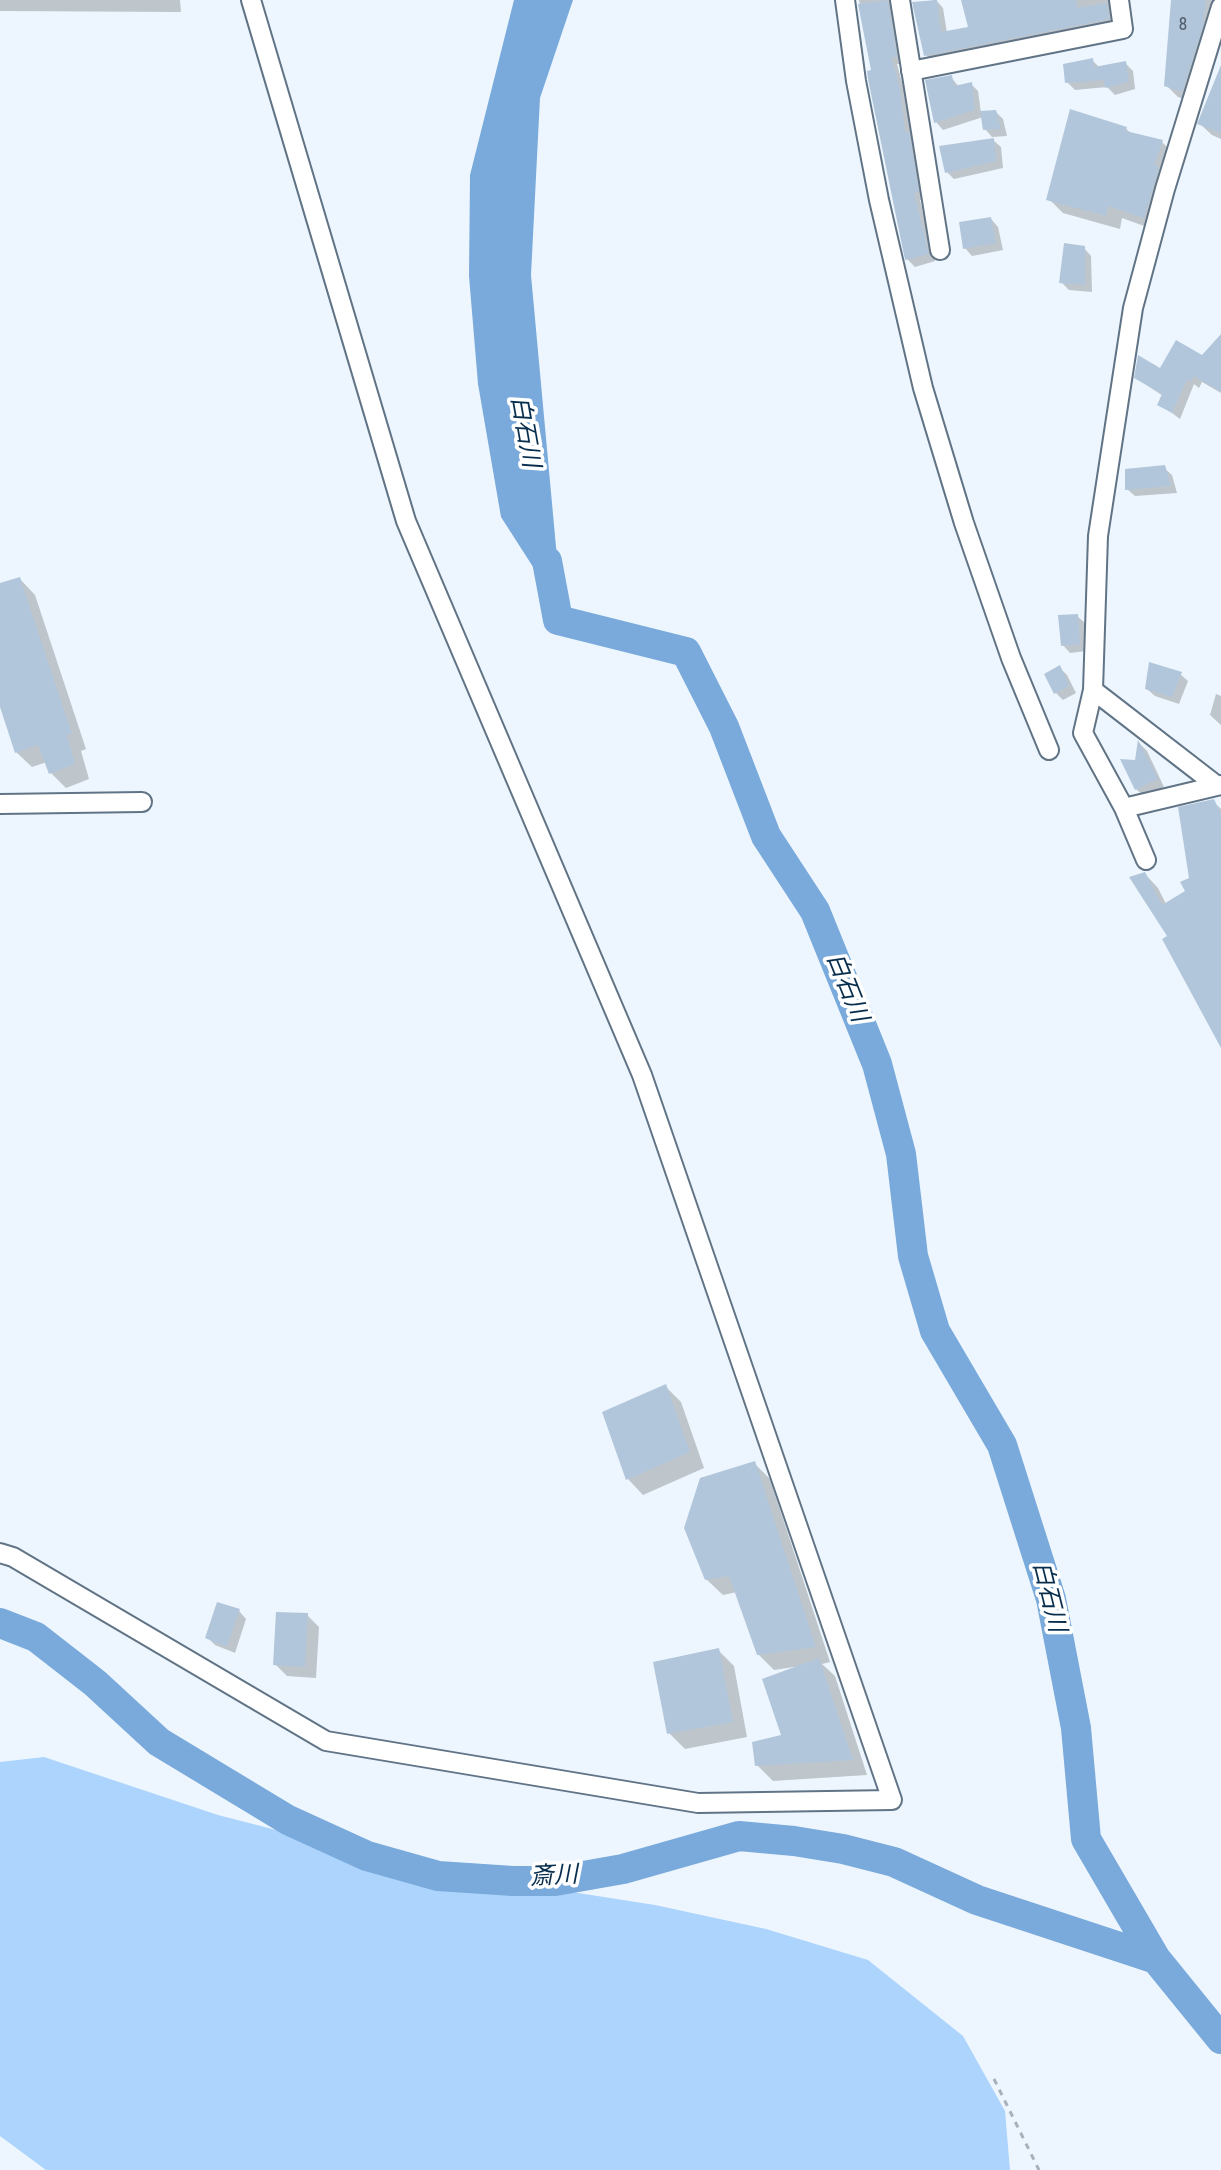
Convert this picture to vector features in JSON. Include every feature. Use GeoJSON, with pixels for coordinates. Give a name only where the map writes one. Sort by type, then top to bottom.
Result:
{"type":"FeatureCollection","features":[{"type":"Feature","properties":{"kind":"street"},"geometry":{"type":"LineString","coordinates":[[0,1553],[13,1557],[326,1741],[698,1803],[892,1800],[642,1075],[406,521],[251,0]]}},
{"type":"Feature","properties":{"kind":"street"},"geometry":{"type":"LineString","coordinates":[[845,0],[856,81],[879,200],[923,388],[964,523],[1011,658],[1049,750]]}},
{"type":"Feature","properties":{"kind":"street"},"geometry":{"type":"LineString","coordinates":[[900,0],[940,250]]}},
{"type":"Feature","properties":{"kind":"street"},"geometry":{"type":"LineString","coordinates":[[911,71],[1123,29],[1119,0]]}},
{"type":"Feature","properties":{"kind":"street"},"geometry":{"type":"LineString","coordinates":[[1146,860],[1124,808],[1083,733],[1093,690],[1098,536],[1133,308],[1165,189],[1221,7]]}},
{"type":"Feature","properties":{"kind":"street"},"geometry":{"type":"LineString","coordinates":[[1093,690],[1219,785]]}},
{"type":"Feature","properties":{"kind":"street"},"geometry":{"type":"LineString","coordinates":[[1124,808],[1219,785]]}},
{"type":"Feature","properties":{"kind":"street"},"geometry":{"type":"LineString","coordinates":[[0,804],[142,802]]}},
{"type":"Feature","properties":{"kind":"path"},"geometry":{"type":"LineString","coordinates":[[994,2079],[1039,2170]]}},
{"type":"Feature","properties":{"kind":"shaded area"},"geometry":{"type":"Polygon","coordinates":[[[44,1757],[218,1815],[431,1870],[655,1905],[766,1929],[868,1960],[963,2036],[1005,2111],[1010,2170],[46,2170],[0,2136],[0,1762],[44,1757]]]}},
{"type":"Feature","properties":{"kind":"water"},"geometry":{"type":"Polygon","coordinates":[[[514,0],[573,0],[540,98],[531,275],[562,612],[501,517],[478,384],[469,276],[470,175],[514,0]]]}},
{"type":"Feature","properties":{"kind":"building"},"geometry":{"type":"Polygon","coordinates":[[[888,0],[897,57],[891,57],[900,88],[905,132],[909,132],[919,192],[914,193],[929,254],[905,260],[868,79],[867,71],[871,70],[858,4],[888,0]]]}},
{"type":"Feature","properties":{"kind":"building"},"geometry":{"type":"Polygon","coordinates":[[[937,0],[941,32],[968,27],[961,0],[1076,0],[1077,8],[1107,3],[1109,19],[924,56],[912,2],[937,0]]]}},
{"type":"Feature","properties":{"kind":"building"},"geometry":{"type":"Polygon","coordinates":[[[1171,0],[1206,0],[1203,26],[1182,92],[1164,86],[1171,0]]]}},
{"type":"Feature","properties":{"kind":"building"},"geometry":{"type":"Polygon","coordinates":[[[1093,58],[1094,67],[1126,61],[1129,82],[1105,88],[1104,80],[1065,83],[1063,64],[1093,58]]]}},
{"type":"Feature","properties":{"kind":"building"},"geometry":{"type":"Polygon","coordinates":[[[1221,65],[1221,133],[1197,124],[1221,65]]]}},
{"type":"Feature","properties":{"kind":"building"},"geometry":{"type":"Polygon","coordinates":[[[952,75],[954,86],[972,82],[975,110],[934,123],[925,80],[952,75]]]}},
{"type":"Feature","properties":{"kind":"building"},"geometry":{"type":"Polygon","coordinates":[[[1070,109],[1127,127],[1126,131],[1163,140],[1154,165],[1159,167],[1144,218],[1108,206],[1106,216],[1046,200],[1070,109]]]}},
{"type":"Feature","properties":{"kind":"building"},"geometry":{"type":"Polygon","coordinates":[[[996,110],[1001,129],[983,130],[980,111],[996,110]]]}},
{"type":"Feature","properties":{"kind":"building"},"geometry":{"type":"Polygon","coordinates":[[[994,138],[996,161],[945,173],[939,146],[994,138]]]}},
{"type":"Feature","properties":{"kind":"building"},"geometry":{"type":"Polygon","coordinates":[[[991,217],[996,243],[963,249],[959,222],[991,217]]]}},
{"type":"Feature","properties":{"kind":"building"},"geometry":{"type":"Polygon","coordinates":[[[1064,243],[1085,246],[1085,285],[1059,283],[1064,243]]]}},
{"type":"Feature","properties":{"kind":"building"},"geometry":{"type":"Polygon","coordinates":[[[1221,334],[1221,392],[1194,376],[1191,382],[1187,379],[1172,413],[1157,405],[1162,394],[1134,378],[1138,355],[1160,368],[1176,340],[1202,355],[1221,334]]]}},
{"type":"Feature","properties":{"kind":"building"},"geometry":{"type":"Polygon","coordinates":[[[1165,465],[1171,486],[1125,490],[1125,469],[1165,465]]]}},
{"type":"Feature","properties":{"kind":"building"},"geometry":{"type":"Polygon","coordinates":[[[20,577],[72,734],[67,735],[75,764],[49,774],[38,745],[15,753],[0,707],[0,583],[20,577]]]}},
{"type":"Feature","properties":{"kind":"building"},"geometry":{"type":"Polygon","coordinates":[[[1078,614],[1080,644],[1061,646],[1058,615],[1078,614]]]}},
{"type":"Feature","properties":{"kind":"building"},"geometry":{"type":"Polygon","coordinates":[[[1149,662],[1182,672],[1172,697],[1145,689],[1149,662]]]}},
{"type":"Feature","properties":{"kind":"building"},"geometry":{"type":"Polygon","coordinates":[[[1060,665],[1069,686],[1054,694],[1044,674],[1060,665]]]}},
{"type":"Feature","properties":{"kind":"building"},"geometry":{"type":"Polygon","coordinates":[[[1138,740],[1158,779],[1135,790],[1120,759],[1135,760],[1138,740]]]}},
{"type":"Feature","properties":{"kind":"building"},"geometry":{"type":"Polygon","coordinates":[[[1214,799],[1221,814],[1221,1048],[1162,939],[1167,936],[1129,877],[1145,872],[1162,905],[1185,891],[1180,882],[1189,878],[1178,807],[1214,799]]]}},
{"type":"Feature","properties":{"kind":"building"},"geometry":{"type":"Polygon","coordinates":[[[666,1384],[690,1452],[626,1480],[602,1412],[666,1384]]]}},
{"type":"Feature","properties":{"kind":"building"},"geometry":{"type":"Polygon","coordinates":[[[755,1461],[816,1647],[757,1655],[729,1576],[705,1580],[684,1528],[700,1478],[755,1461]]]}},
{"type":"Feature","properties":{"kind":"building"},"geometry":{"type":"Polygon","coordinates":[[[217,1602],[240,1609],[227,1647],[205,1638],[217,1602]]]}},
{"type":"Feature","properties":{"kind":"building"},"geometry":{"type":"Polygon","coordinates":[[[276,1612],[308,1613],[305,1667],[273,1665],[276,1612]]]}},
{"type":"Feature","properties":{"kind":"building"},"geometry":{"type":"Polygon","coordinates":[[[719,1648],[733,1722],[667,1734],[653,1662],[719,1648]]]}},
{"type":"Feature","properties":{"kind":"building"},"geometry":{"type":"Polygon","coordinates":[[[819,1658],[853,1760],[755,1766],[752,1742],[781,1735],[762,1679],[819,1658]]]}},
{"type":"Feature","properties":{"kind":"waterway","name":"白石川"},"geometry":{"type":"LineString","coordinates":[[547,561],[558,620],[686,652],[724,727],[766,836],[815,911],[877,1064],[901,1154],[913,1256],[935,1331],[1002,1445],[1051,1599],[1076,1728],[1086,1839],[1156,1959],[1221,2039]]}},
{"type":"Feature","properties":{"kind":"waterway","name":"斎川"},"geometry":{"type":"LineString","coordinates":[[0,1623],[36,1637],[95,1683],[159,1742],[288,1820],[367,1856],[438,1876],[555,1881],[623,1869],[739,1836],[794,1841],[894,1862],[977,1900],[1156,1959]]}}]}
